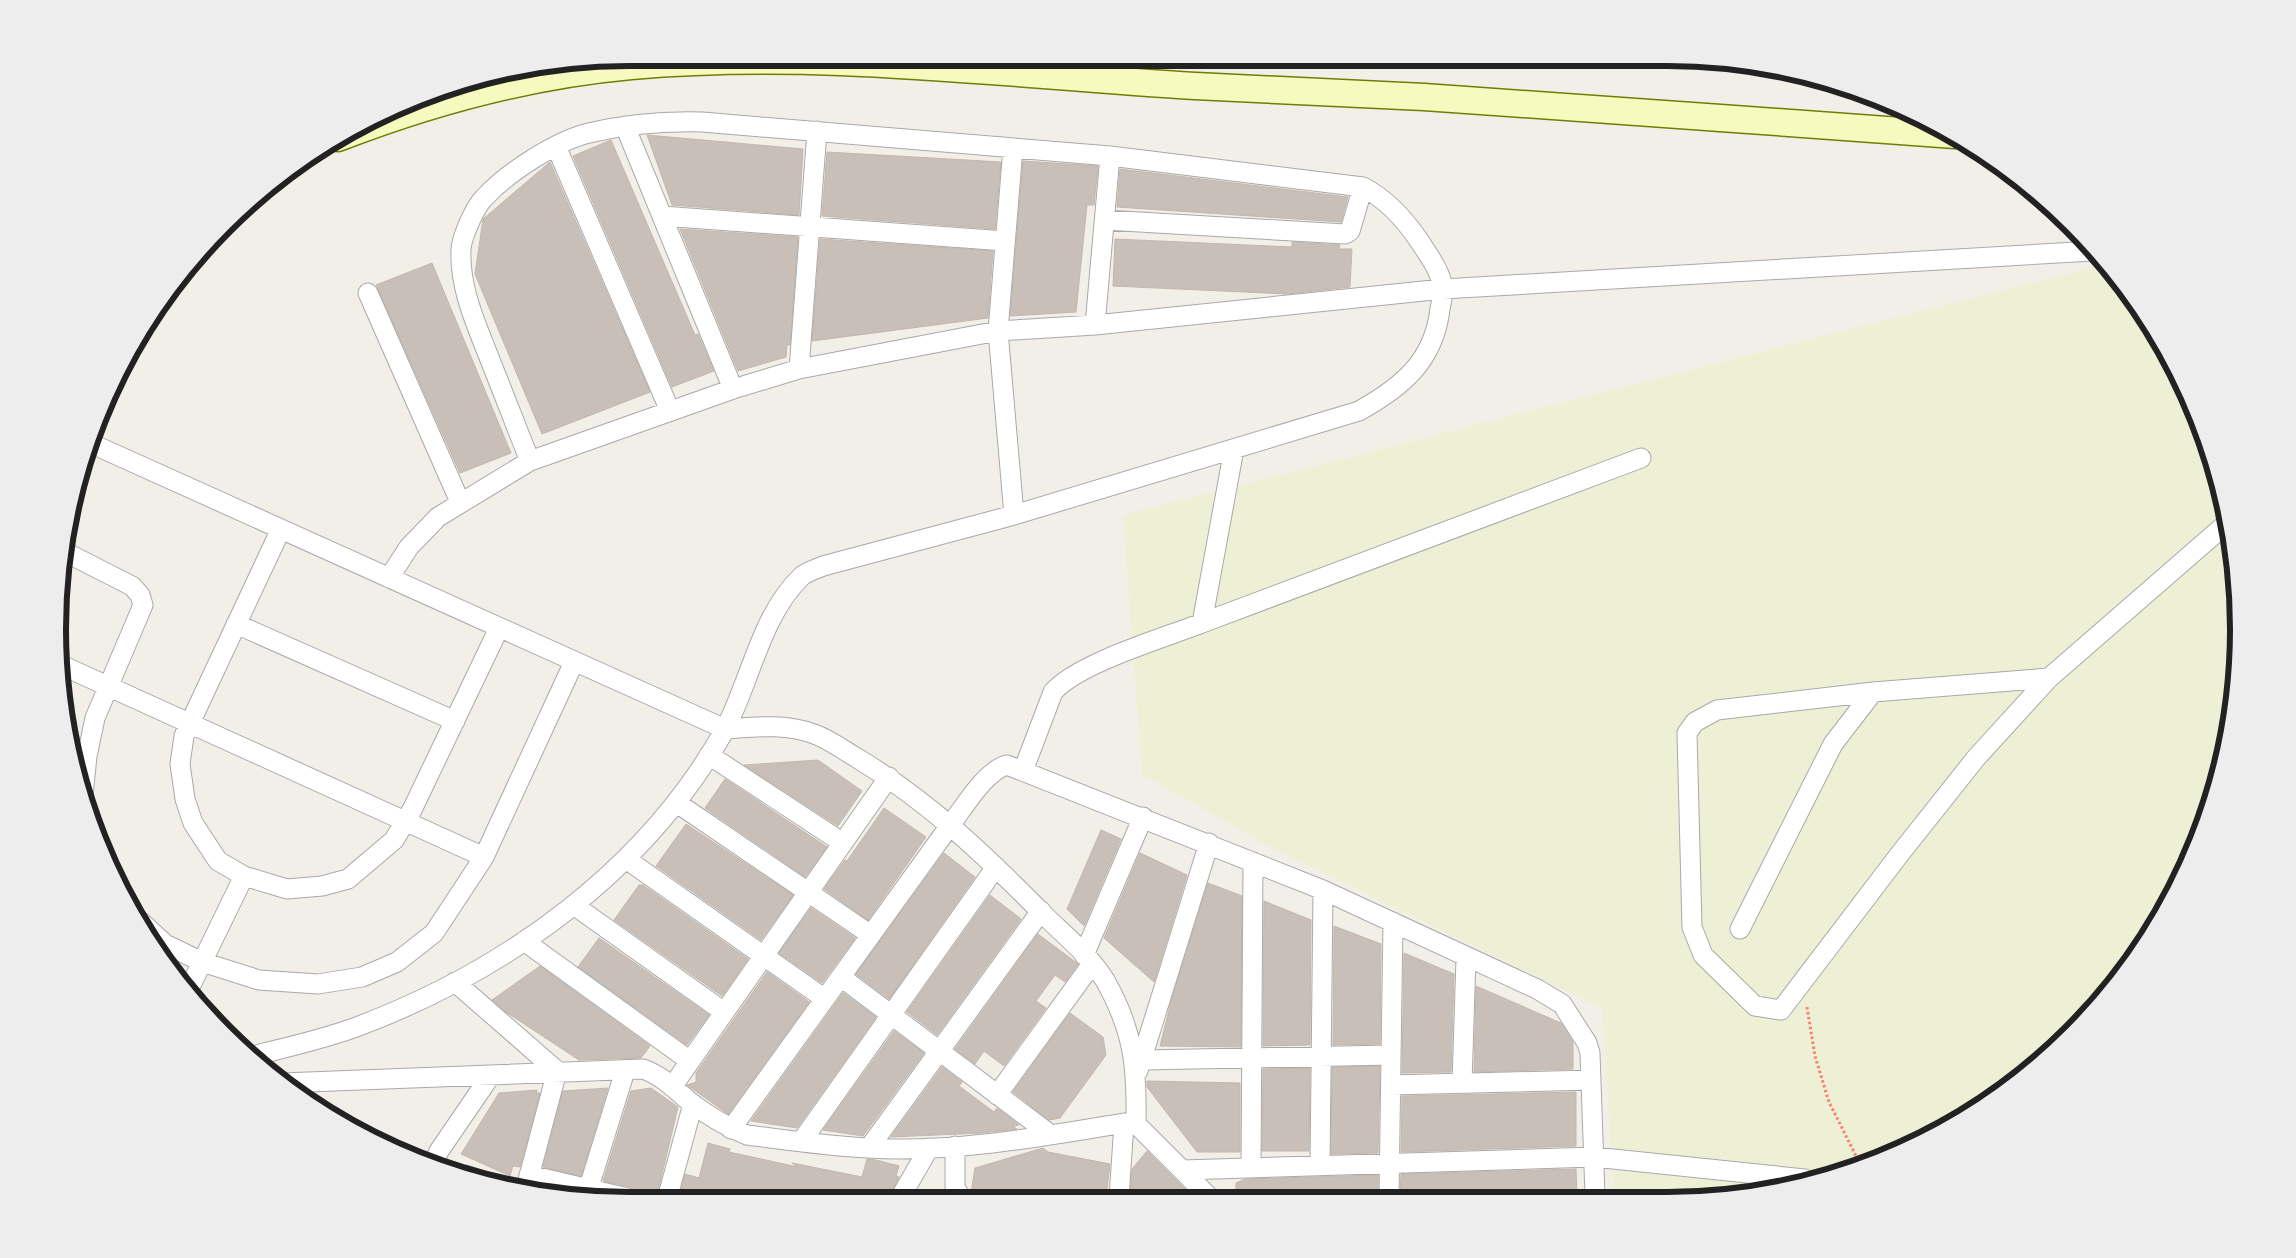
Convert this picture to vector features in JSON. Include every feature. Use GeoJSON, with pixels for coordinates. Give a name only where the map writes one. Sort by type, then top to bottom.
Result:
{"type":"FeatureCollection","features":[{"type":"Feature","properties":{"kind":"main road"},"geometry":{"type":"LineString","coordinates":[[397,117],[516,84],[596,70],[645,66]]}},
{"type":"Feature","properties":{"kind":"main road"},"geometry":{"type":"LineString","coordinates":[[907,66],[1196,86],[1424,97],[1933,133]]}},
{"type":"Feature","properties":{"kind":"street"},"geometry":{"type":"LineString","coordinates":[[260,1054],[359,1026],[455,982],[524,942],[574,906],[626,859],[677,803],[725,729],[774,614],[789,592],[804,575],[823,566],[1014,516],[1359,411],[1389,394],[1415,370],[1433,341],[1438,326],[1443,289],[1433,263],[1413,231],[1386,203],[1364,187],[1110,156],[662,120],[587,133],[556,146],[518,170],[483,198],[465,233],[461,248],[468,305],[530,460]]}},
{"type":"Feature","properties":{"kind":"street"},"geometry":{"type":"LineString","coordinates":[[626,126],[733,389]]}},
{"type":"Feature","properties":{"kind":"street"},"geometry":{"type":"LineString","coordinates":[[799,369],[817,131]]}},
{"type":"Feature","properties":{"kind":"street"},"geometry":{"type":"LineString","coordinates":[[556,146],[670,411]]}},
{"type":"Feature","properties":{"kind":"street"},"geometry":{"type":"LineString","coordinates":[[1012,148],[998,331],[1014,516]]}},
{"type":"Feature","properties":{"kind":"street"},"geometry":{"type":"LineString","coordinates":[[1095,325],[1110,156]]}},
{"type":"Feature","properties":{"kind":"street"},"geometry":{"type":"LineString","coordinates":[[1104,220],[1345,234],[1350,232],[1354,223],[1364,187]]}},
{"type":"Feature","properties":{"kind":"street"},"geometry":{"type":"LineString","coordinates":[[662,216],[1005,241]]}},
{"type":"Feature","properties":{"kind":"street"},"geometry":{"type":"LineString","coordinates":[[388,578],[423,530],[460,502],[530,460],[733,389],[799,369],[998,331],[1095,325],[1443,289],[2084,251]]}},
{"type":"Feature","properties":{"kind":"street"},"geometry":{"type":"LineString","coordinates":[[368,293],[460,502]]}},
{"type":"Feature","properties":{"kind":"street"},"geometry":{"type":"LineString","coordinates":[[97,446],[725,729],[765,726],[797,729],[816,734],[889,777],[951,824],[1088,959],[1105,981],[1128,1030],[1139,1069]]}},
{"type":"Feature","properties":{"kind":"street"},"geometry":{"type":"LineString","coordinates":[[1202,623],[1234,449]]}},
{"type":"Feature","properties":{"kind":"street"},"geometry":{"type":"LineString","coordinates":[[1023,771],[1053,692],[1062,682],[1081,670],[1641,458]]}},
{"type":"Feature","properties":{"kind":"street"},"geometry":{"type":"LineString","coordinates":[[2049,678],[1873,692],[1717,710],[1695,722],[1687,733],[1692,927],[1703,955],[1755,1006],[1781,1010],[1898,855],[1976,758],[2049,678],[2221,529]]}},
{"type":"Feature","properties":{"kind":"street"},"geometry":{"type":"LineString","coordinates":[[281,530],[184,736],[180,764],[185,799],[193,823],[218,861],[244,876],[287,889],[322,886],[348,879],[394,840],[455,721],[499,628]]}},
{"type":"Feature","properties":{"kind":"street"},"geometry":{"type":"LineString","coordinates":[[71,555],[132,586],[140,595],[143,605],[94,718],[86,779]]}},
{"type":"Feature","properties":{"kind":"street"},"geometry":{"type":"LineString","coordinates":[[236,624],[455,721]]}},
{"type":"Feature","properties":{"kind":"street"},"geometry":{"type":"LineString","coordinates":[[159,938],[165,944],[202,962],[259,980],[318,984],[362,977],[396,962],[434,933],[484,857],[574,662]]}},
{"type":"Feature","properties":{"kind":"street"},"geometry":{"type":"LineString","coordinates":[[67,668],[484,857]]}},
{"type":"Feature","properties":{"kind":"street"},"geometry":{"type":"LineString","coordinates":[[1740,929],[1833,744],[1873,692]]}},
{"type":"Feature","properties":{"kind":"street"},"geometry":{"type":"LineString","coordinates":[[709,755],[843,843]]}},
{"type":"Feature","properties":{"kind":"street"},"geometry":{"type":"LineString","coordinates":[[731,1129],[951,824],[989,776],[998,767],[1007,765],[1209,843],[1323,890],[1466,958],[1537,989],[1562,1004],[1588,1043],[1590,1053],[1595,1192]]}},
{"type":"Feature","properties":{"kind":"street"},"geometry":{"type":"LineString","coordinates":[[672,1087],[889,777]]}},
{"type":"Feature","properties":{"kind":"street"},"geometry":{"type":"LineString","coordinates":[[677,803],[871,935]]}},
{"type":"Feature","properties":{"kind":"street"},"geometry":{"type":"LineString","coordinates":[[997,1095],[1088,959],[1143,817]]}},
{"type":"Feature","properties":{"kind":"street"},"geometry":{"type":"LineString","coordinates":[[1120,1192],[1139,1069],[1209,843]]}},
{"type":"Feature","properties":{"kind":"street"},"geometry":{"type":"LineString","coordinates":[[626,859],[824,999]]}},
{"type":"Feature","properties":{"kind":"street"},"geometry":{"type":"LineString","coordinates":[[1251,1168],[1253,862]]}},
{"type":"Feature","properties":{"kind":"street"},"geometry":{"type":"LineString","coordinates":[[800,1142],[996,867]]}},
{"type":"Feature","properties":{"kind":"street"},"geometry":{"type":"LineString","coordinates":[[192,983],[244,876]]}},
{"type":"Feature","properties":{"kind":"street"},"geometry":{"type":"LineString","coordinates":[[1320,1166],[1323,890]]}},
{"type":"Feature","properties":{"kind":"street"},"geometry":{"type":"LineString","coordinates":[[574,906],[724,1012]]}},
{"type":"Feature","properties":{"kind":"street"},"geometry":{"type":"LineString","coordinates":[[869,1148],[1041,911]]}},
{"type":"Feature","properties":{"kind":"street"},"geometry":{"type":"LineString","coordinates":[[1390,1192],[1393,922]]}},
{"type":"Feature","properties":{"kind":"street"},"geometry":{"type":"LineString","coordinates":[[524,942],[690,1061]]}},
{"type":"Feature","properties":{"kind":"street"},"geometry":{"type":"LineString","coordinates":[[1462,1083],[1466,958]]}},
{"type":"Feature","properties":{"kind":"street"},"geometry":{"type":"LineString","coordinates":[[840,977],[1051,1135]]}},
{"type":"Feature","properties":{"kind":"street"},"geometry":{"type":"LineString","coordinates":[[455,982],[557,1071]]}},
{"type":"Feature","properties":{"kind":"street"},"geometry":{"type":"LineString","coordinates":[[1139,1069],[1252,1058],[1391,1056]]}},
{"type":"Feature","properties":{"kind":"street"},"geometry":{"type":"LineString","coordinates":[[296,1082],[643,1069],[651,1072],[693,1104],[731,1129],[747,1135],[869,1148],[955,1146],[1051,1135],[1130,1123]]}},
{"type":"Feature","properties":{"kind":"street"},"geometry":{"type":"LineString","coordinates":[[557,1071],[528,1182],[589,1187],[605,1191]]}},
{"type":"Feature","properties":{"kind":"street"},"geometry":{"type":"LineString","coordinates":[[589,1187],[625,1071]]}},
{"type":"Feature","properties":{"kind":"street"},"geometry":{"type":"LineString","coordinates":[[436,1157],[491,1075]]}},
{"type":"Feature","properties":{"kind":"street"},"geometry":{"type":"LineString","coordinates":[[1391,1085],[1591,1080]]}},
{"type":"Feature","properties":{"kind":"street"},"geometry":{"type":"LineString","coordinates":[[669,1192],[693,1104]]}},
{"type":"Feature","properties":{"kind":"street"},"geometry":{"type":"LineString","coordinates":[[1130,1123],[1204,1192]]}},
{"type":"Feature","properties":{"kind":"street"},"geometry":{"type":"LineString","coordinates":[[955,1146],[955,1187],[958,1192]]}},
{"type":"Feature","properties":{"kind":"street"},"geometry":{"type":"LineString","coordinates":[[903,1192],[929,1148]]}},
{"type":"Feature","properties":{"kind":"street"},"geometry":{"type":"LineString","coordinates":[[1182,1170],[1594,1157],[1792,1178]]}},
{"type":"Feature","properties":{"kind":"path"},"geometry":{"type":"LineString","coordinates":[[1803,982],[1815,1056],[1829,1102],[1857,1158]]}},
{"type":"Feature","properties":{"kind":"green space"},"geometry":{"type":"Polygon","coordinates":[[[2097,266],[2135,316],[2172,380],[2200,448],[2211,483],[2219,519],[2229,592],[2229,666],[2219,739],[2211,775],[2187,844],[2172,878],[2135,942],[2090,1000],[2065,1027],[2010,1075],[1980,1097],[1916,1134],[1848,1162],[1813,1173],[1777,1181],[1704,1191],[1614,1192],[1602,1008],[1275,850],[1142,774],[1123,515],[2097,266]]]}},
{"type":"Feature","properties":{"kind":"building"},"geometry":{"type":"Polygon","coordinates":[[[647,135],[803,149],[799,215],[672,205],[647,135]]]}},
{"type":"Feature","properties":{"kind":"building"},"geometry":{"type":"Polygon","coordinates":[[[611,140],[695,335],[698,334],[714,371],[672,387],[573,156],[611,140]]]}},
{"type":"Feature","properties":{"kind":"building"},"geometry":{"type":"Polygon","coordinates":[[[827,152],[1001,162],[995,229],[822,216],[827,152]]]}},
{"type":"Feature","properties":{"kind":"building"},"geometry":{"type":"Polygon","coordinates":[[[1023,161],[1098,166],[1094,205],[1087,205],[1076,312],[1010,316],[1023,161]]]}},
{"type":"Feature","properties":{"kind":"building"},"geometry":{"type":"Polygon","coordinates":[[[550,162],[650,392],[542,434],[475,274],[483,219],[550,162]]]}},
{"type":"Feature","properties":{"kind":"building"},"geometry":{"type":"Polygon","coordinates":[[[1120,169],[1348,197],[1341,222],[1117,207],[1120,169]]]}},
{"type":"Feature","properties":{"kind":"building"},"geometry":{"type":"Polygon","coordinates":[[[680,229],[798,237],[790,345],[787,345],[786,357],[738,371],[680,229]]]}},
{"type":"Feature","properties":{"kind":"building"},"geometry":{"type":"Polygon","coordinates":[[[820,239],[993,251],[988,318],[812,341],[820,239]]]}},
{"type":"Feature","properties":{"kind":"building"},"geometry":{"type":"Polygon","coordinates":[[[1115,239],[1292,247],[1292,242],[1340,245],[1339,249],[1352,249],[1350,287],[1287,294],[1113,286],[1115,239]]]}},
{"type":"Feature","properties":{"kind":"building"},"geometry":{"type":"Polygon","coordinates":[[[432,263],[511,453],[460,473],[376,285],[432,263]]]}},
{"type":"Feature","properties":{"kind":"building"},"geometry":{"type":"Polygon","coordinates":[[[818,760],[862,791],[838,826],[744,765],[818,760]]]}},
{"type":"Feature","properties":{"kind":"building"},"geometry":{"type":"Polygon","coordinates":[[[725,779],[827,847],[805,877],[705,808],[725,779]]]}},
{"type":"Feature","properties":{"kind":"building"},"geometry":{"type":"Polygon","coordinates":[[[884,808],[926,837],[868,920],[824,889],[845,860],[847,861],[884,808]]]}},
{"type":"Feature","properties":{"kind":"building"},"geometry":{"type":"Polygon","coordinates":[[[686,824],[793,895],[761,940],[656,866],[686,824]]]}},
{"type":"Feature","properties":{"kind":"building"},"geometry":{"type":"Polygon","coordinates":[[[1101,830],[1121,839],[1084,926],[1067,909],[1101,830]]]}},
{"type":"Feature","properties":{"kind":"building"},"geometry":{"type":"Polygon","coordinates":[[[944,853],[975,877],[889,999],[856,974],[944,853]]]}},
{"type":"Feature","properties":{"kind":"building"},"geometry":{"type":"Polygon","coordinates":[[[1140,853],[1187,875],[1154,982],[1104,938],[1140,853]]]}},
{"type":"Feature","properties":{"kind":"building"},"geometry":{"type":"Polygon","coordinates":[[[1208,883],[1242,896],[1241,1047],[1160,1046],[1172,998],[1208,883]]]}},
{"type":"Feature","properties":{"kind":"building"},"geometry":{"type":"Polygon","coordinates":[[[639,885],[643,885],[748,959],[722,996],[614,920],[639,885]]]}},
{"type":"Feature","properties":{"kind":"building"},"geometry":{"type":"Polygon","coordinates":[[[990,895],[1021,919],[937,1035],[907,1012],[990,895]]]}},
{"type":"Feature","properties":{"kind":"building"},"geometry":{"type":"Polygon","coordinates":[[[1264,901],[1311,920],[1310,1045],[1263,1046],[1264,901]]]}},
{"type":"Feature","properties":{"kind":"building"},"geometry":{"type":"Polygon","coordinates":[[[811,908],[855,938],[822,983],[779,953],[811,908]]]}},
{"type":"Feature","properties":{"kind":"building"},"geometry":{"type":"Polygon","coordinates":[[[1334,926],[1381,944],[1380,1044],[1333,1045],[1334,926]]]}},
{"type":"Feature","properties":{"kind":"building"},"geometry":{"type":"Polygon","coordinates":[[[1038,934],[1078,964],[1065,982],[1055,975],[1036,1001],[1046,1008],[1004,1066],[984,1051],[975,1064],[955,1049],[1038,934]]]}},
{"type":"Feature","properties":{"kind":"building"},"geometry":{"type":"Polygon","coordinates":[[[599,938],[709,1015],[687,1045],[578,967],[599,938]]]}},
{"type":"Feature","properties":{"kind":"building"},"geometry":{"type":"Polygon","coordinates":[[[1404,953],[1454,974],[1451,1072],[1402,1073],[1404,953]]]}},
{"type":"Feature","properties":{"kind":"building"},"geometry":{"type":"Polygon","coordinates":[[[540,966],[650,1046],[641,1058],[579,1060],[506,1012],[492,1000],[540,966]]]}},
{"type":"Feature","properties":{"kind":"building"},"geometry":{"type":"Polygon","coordinates":[[[767,972],[809,1002],[728,1114],[687,1085],[696,1082],[696,1073],[767,972]]]}},
{"type":"Feature","properties":{"kind":"building"},"geometry":{"type":"Polygon","coordinates":[[[1476,986],[1561,1023],[1573,1042],[1573,1069],[1474,1072],[1476,986]]]}},
{"type":"Feature","properties":{"kind":"building"},"geometry":{"type":"Polygon","coordinates":[[[843,993],[876,1017],[797,1128],[751,1121],[843,993]]]}},
{"type":"Feature","properties":{"kind":"building"},"geometry":{"type":"Polygon","coordinates":[[[1070,1013],[1103,1037],[1106,1055],[1060,1118],[1049,1120],[1013,1092],[1070,1013]]]}},
{"type":"Feature","properties":{"kind":"building"},"geometry":{"type":"Polygon","coordinates":[[[894,1031],[924,1053],[863,1136],[823,1130],[894,1031]]]}},
{"type":"Feature","properties":{"kind":"building"},"geometry":{"type":"Polygon","coordinates":[[[1380,1066],[1378,1153],[1331,1154],[1332,1067],[1380,1066]]]}},
{"type":"Feature","properties":{"kind":"building"},"geometry":{"type":"Polygon","coordinates":[[[942,1067],[962,1082],[959,1086],[994,1112],[997,1108],[1019,1125],[1013,1126],[1017,1129],[982,1133],[891,1137],[942,1067]]]}},
{"type":"Feature","properties":{"kind":"building"},"geometry":{"type":"Polygon","coordinates":[[[1310,1068],[1309,1151],[1262,1151],[1263,1069],[1310,1068]]]}},
{"type":"Feature","properties":{"kind":"building"},"geometry":{"type":"Polygon","coordinates":[[[1147,1081],[1240,1083],[1240,1152],[1197,1152],[1147,1087],[1147,1081]]]}},
{"type":"Feature","properties":{"kind":"building"},"geometry":{"type":"Polygon","coordinates":[[[608,1088],[581,1176],[543,1167],[563,1091],[608,1088]]]}},
{"type":"Feature","properties":{"kind":"building"},"geometry":{"type":"Polygon","coordinates":[[[651,1088],[678,1107],[658,1192],[640,1192],[635,1188],[603,1181],[631,1091],[651,1088]]]}},
{"type":"Feature","properties":{"kind":"building"},"geometry":{"type":"Polygon","coordinates":[[[537,1090],[536,1093],[540,1093],[520,1167],[513,1166],[510,1176],[461,1154],[499,1093],[537,1090]]]}},
{"type":"Feature","properties":{"kind":"building"},"geometry":{"type":"Polygon","coordinates":[[[1576,1092],[1576,1146],[1401,1152],[1402,1096],[1576,1092]]]}},
{"type":"Feature","properties":{"kind":"building"},"geometry":{"type":"Polygon","coordinates":[[[708,1143],[730,1149],[729,1152],[798,1167],[792,1163],[862,1177],[867,1159],[899,1166],[896,1176],[899,1177],[892,1192],[681,1192],[685,1174],[699,1178],[708,1143]]]}},
{"type":"Feature","properties":{"kind":"building"},"geometry":{"type":"Polygon","coordinates":[[[1043,1148],[1048,1152],[1110,1164],[1107,1192],[971,1192],[975,1168],[1043,1148]]]}},
{"type":"Feature","properties":{"kind":"building"},"geometry":{"type":"Polygon","coordinates":[[[1147,1151],[1188,1192],[1130,1192],[1132,1169],[1147,1151]]]}},
{"type":"Feature","properties":{"kind":"building"},"geometry":{"type":"Polygon","coordinates":[[[1576,1169],[1577,1192],[1400,1192],[1401,1174],[1576,1169]]]}},
{"type":"Feature","properties":{"kind":"building"},"geometry":{"type":"Polygon","coordinates":[[[1378,1175],[1378,1192],[1236,1192],[1236,1183],[1245,1179],[1378,1175]]]}}]}
